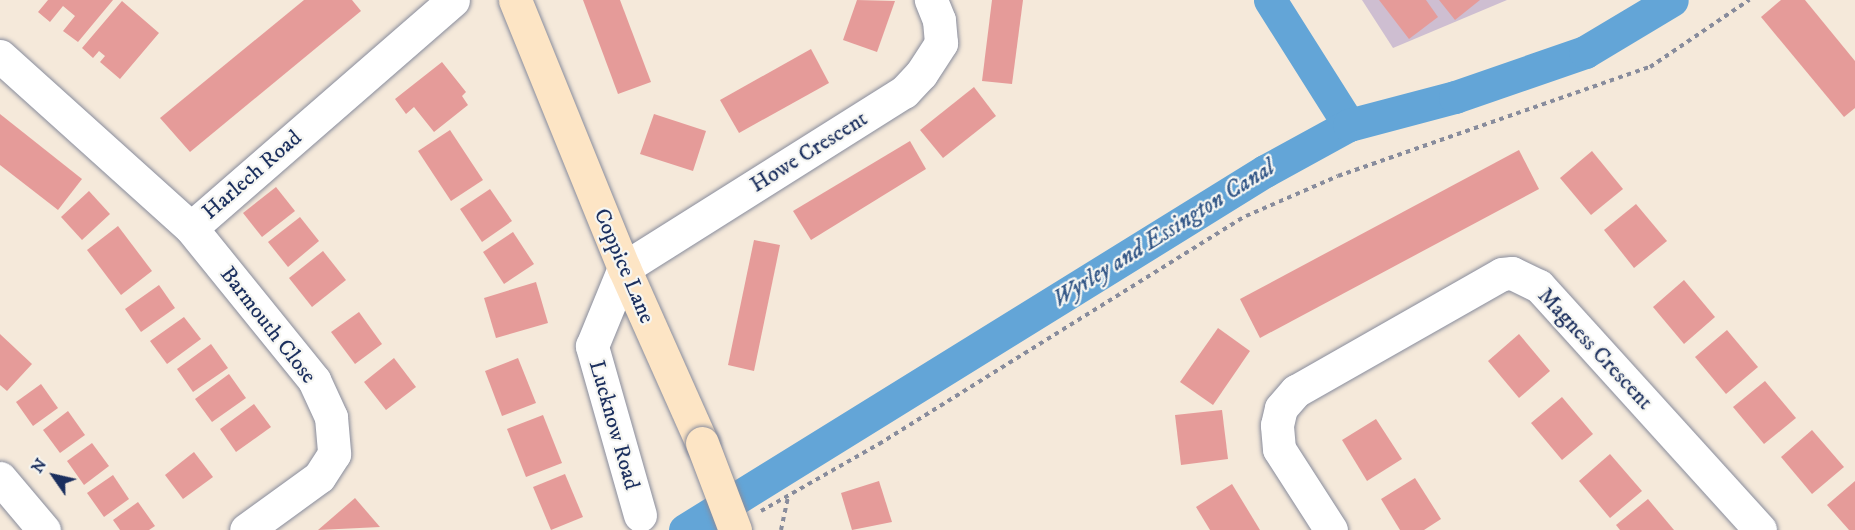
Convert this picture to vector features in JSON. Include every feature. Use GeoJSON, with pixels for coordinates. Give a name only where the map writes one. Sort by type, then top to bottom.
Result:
{"type":"FeatureCollection","features":[{"type":"Feature","properties":{"kind":"street","name":"Harlech Road"},"geometry":{"type":"LineString","coordinates":[[0,56],[191,228],[453,0]]}},
{"type":"Feature","properties":{"kind":"street","name":"Coppice Lane"},"geometry":{"type":"LineString","coordinates":[[515,0],[624,268],[702,443],[744,523]]}},
{"type":"Feature","properties":{"kind":"street","name":"Howe Crescent"},"geometry":{"type":"LineString","coordinates":[[624,268],[904,92],[921,74],[941,43],[939,20],[931,0]]}},
{"type":"Feature","properties":{"kind":"street","name":"Barmouth Close"},"geometry":{"type":"LineString","coordinates":[[191,228],[314,380],[331,417],[334,454],[319,477],[246,530]]}},
{"type":"Feature","properties":{"kind":"street","name":"Lucknow Road"},"geometry":{"type":"LineString","coordinates":[[624,268],[592,346],[640,515]]}},
{"type":"Feature","properties":{"kind":"street","name":"Magness Crescent"},"geometry":{"type":"LineString","coordinates":[[1331,530],[1279,450],[1277,425],[1281,408],[1296,391],[1502,274],[1512,273],[1539,286],[1760,530]]}},
{"type":"Feature","properties":{"kind":"street"},"geometry":{"type":"LineString","coordinates":[[0,478],[44,530]]}},
{"type":"Feature","properties":{"kind":"path"},"geometry":{"type":"LineString","coordinates":[[744,523],[899,432],[1246,216],[1338,176],[1650,67],[1749,0]]}},
{"type":"Feature","properties":{"kind":"path"},"geometry":{"type":"LineString","coordinates":[[781,530],[788,496]]}},
{"type":"Feature","properties":{"kind":"shaded area"},"geometry":{"type":"Polygon","coordinates":[[[1362,0],[1507,0],[1393,48],[1362,0]]]}},
{"type":"Feature","properties":{"kind":"building"},"geometry":{"type":"Polygon","coordinates":[[[48,0],[113,0],[78,42],[63,31],[75,16],[63,6],[50,22],[38,12],[48,0]]]}},
{"type":"Feature","properties":{"kind":"building"},"geometry":{"type":"Polygon","coordinates":[[[304,0],[352,0],[361,11],[190,152],[160,118],[304,0]]]}},
{"type":"Feature","properties":{"kind":"building"},"geometry":{"type":"Polygon","coordinates":[[[583,0],[620,0],[651,82],[618,94],[583,0]]]}},
{"type":"Feature","properties":{"kind":"building"},"geometry":{"type":"Polygon","coordinates":[[[857,0],[895,1],[877,52],[843,40],[857,0]]]}},
{"type":"Feature","properties":{"kind":"building"},"geometry":{"type":"Polygon","coordinates":[[[992,0],[1023,0],[1012,84],[982,81],[992,0]]]}},
{"type":"Feature","properties":{"kind":"building"},"geometry":{"type":"Polygon","coordinates":[[[1379,0],[1426,0],[1438,17],[1409,39],[1379,0]]]}},
{"type":"Feature","properties":{"kind":"building"},"geometry":{"type":"Polygon","coordinates":[[[1439,0],[1480,0],[1455,20],[1439,0]]]}},
{"type":"Feature","properties":{"kind":"building"},"geometry":{"type":"Polygon","coordinates":[[[1781,0],[1805,0],[1855,61],[1855,108],[1844,117],[1761,17],[1781,0]]]}},
{"type":"Feature","properties":{"kind":"building"},"geometry":{"type":"Polygon","coordinates":[[[122,1],[159,33],[120,79],[100,62],[105,56],[99,51],[93,58],[82,48],[122,1]]]}},
{"type":"Feature","properties":{"kind":"building"},"geometry":{"type":"Polygon","coordinates":[[[811,49],[829,83],[739,133],[720,100],[811,49]]]}},
{"type":"Feature","properties":{"kind":"building"},"geometry":{"type":"Polygon","coordinates":[[[442,62],[466,92],[462,96],[468,105],[434,132],[414,107],[406,114],[395,99],[442,62]]]}},
{"type":"Feature","properties":{"kind":"building"},"geometry":{"type":"Polygon","coordinates":[[[974,87],[996,116],[943,158],[920,130],[974,87]]]}},
{"type":"Feature","properties":{"kind":"building"},"geometry":{"type":"Polygon","coordinates":[[[0,114],[82,179],[58,210],[0,165],[0,114]]]}},
{"type":"Feature","properties":{"kind":"building"},"geometry":{"type":"Polygon","coordinates":[[[654,114],[706,131],[693,171],[640,154],[654,114]]]}},
{"type":"Feature","properties":{"kind":"building"},"geometry":{"type":"Polygon","coordinates":[[[450,130],[483,180],[451,201],[418,151],[450,130]]]}},
{"type":"Feature","properties":{"kind":"building"},"geometry":{"type":"Polygon","coordinates":[[[910,141],[926,169],[811,240],[793,211],[910,141]]]}},
{"type":"Feature","properties":{"kind":"building"},"geometry":{"type":"Polygon","coordinates":[[[1519,150],[1539,189],[1260,338],[1240,299],[1519,150]]]}},
{"type":"Feature","properties":{"kind":"building"},"geometry":{"type":"Polygon","coordinates":[[[1592,151],[1623,189],[1591,215],[1560,178],[1592,151]]]}},
{"type":"Feature","properties":{"kind":"building"},"geometry":{"type":"Polygon","coordinates":[[[276,187],[295,211],[262,237],[243,213],[276,187]]]}},
{"type":"Feature","properties":{"kind":"building"},"geometry":{"type":"Polygon","coordinates":[[[490,189],[512,221],[482,242],[460,209],[490,189]]]}},
{"type":"Feature","properties":{"kind":"building"},"geometry":{"type":"Polygon","coordinates":[[[89,191],[110,214],[82,240],[61,217],[89,191]]]}},
{"type":"Feature","properties":{"kind":"building"},"geometry":{"type":"Polygon","coordinates":[[[1636,204],[1667,241],[1634,268],[1604,230],[1636,204]]]}},
{"type":"Feature","properties":{"kind":"building"},"geometry":{"type":"Polygon","coordinates":[[[300,217],[319,241],[288,267],[268,242],[300,217]]]}},
{"type":"Feature","properties":{"kind":"building"},"geometry":{"type":"Polygon","coordinates":[[[118,226],[152,271],[121,295],[87,250],[118,226]]]}},
{"type":"Feature","properties":{"kind":"building"},"geometry":{"type":"Polygon","coordinates":[[[513,232],[534,264],[504,284],[483,252],[513,232]]]}},
{"type":"Feature","properties":{"kind":"building"},"geometry":{"type":"Polygon","coordinates":[[[754,240],[780,245],[754,371],[728,365],[754,240]]]}},
{"type":"Feature","properties":{"kind":"building"},"geometry":{"type":"Polygon","coordinates":[[[323,251],[346,280],[312,307],[289,278],[323,251]]]}},
{"type":"Feature","properties":{"kind":"building"},"geometry":{"type":"Polygon","coordinates":[[[1684,280],[1715,317],[1684,344],[1653,307],[1684,280]]]}},
{"type":"Feature","properties":{"kind":"building"},"geometry":{"type":"Polygon","coordinates":[[[536,282],[548,323],[496,338],[484,298],[536,282]]]}},
{"type":"Feature","properties":{"kind":"building"},"geometry":{"type":"Polygon","coordinates":[[[159,285],[175,308],[141,332],[125,309],[159,285]]]}},
{"type":"Feature","properties":{"kind":"building"},"geometry":{"type":"Polygon","coordinates":[[[359,312],[382,344],[355,364],[331,332],[359,312]]]}},
{"type":"Feature","properties":{"kind":"building"},"geometry":{"type":"Polygon","coordinates":[[[184,317],[201,339],[167,364],[150,341],[184,317]]]}},
{"type":"Feature","properties":{"kind":"building"},"geometry":{"type":"Polygon","coordinates":[[[1218,328],[1250,351],[1213,405],[1180,382],[1218,328]]]}},
{"type":"Feature","properties":{"kind":"building"},"geometry":{"type":"Polygon","coordinates":[[[1727,330],[1758,367],[1726,394],[1695,357],[1727,330]]]}},
{"type":"Feature","properties":{"kind":"building"},"geometry":{"type":"Polygon","coordinates":[[[0,334],[32,364],[7,391],[0,385],[0,334]]]}},
{"type":"Feature","properties":{"kind":"building"},"geometry":{"type":"Polygon","coordinates":[[[1519,334],[1550,371],[1519,398],[1488,361],[1519,334]]]}},
{"type":"Feature","properties":{"kind":"building"},"geometry":{"type":"Polygon","coordinates":[[[211,344],[228,368],[193,392],[177,369],[211,344]]]}},
{"type":"Feature","properties":{"kind":"building"},"geometry":{"type":"Polygon","coordinates":[[[394,358],[416,387],[386,410],[364,382],[394,358]]]}},
{"type":"Feature","properties":{"kind":"building"},"geometry":{"type":"Polygon","coordinates":[[[518,358],[536,403],[502,416],[485,371],[518,358]]]}},
{"type":"Feature","properties":{"kind":"building"},"geometry":{"type":"Polygon","coordinates":[[[229,374],[246,398],[212,422],[195,399],[229,374]]]}},
{"type":"Feature","properties":{"kind":"building"},"geometry":{"type":"Polygon","coordinates":[[[1765,381],[1796,418],[1764,444],[1733,407],[1765,381]]]}},
{"type":"Feature","properties":{"kind":"building"},"geometry":{"type":"Polygon","coordinates":[[[41,384],[58,408],[33,426],[16,402],[41,384]]]}},
{"type":"Feature","properties":{"kind":"building"},"geometry":{"type":"Polygon","coordinates":[[[1562,397],[1593,434],[1562,460],[1531,423],[1562,397]]]}},
{"type":"Feature","properties":{"kind":"building"},"geometry":{"type":"Polygon","coordinates":[[[254,404],[271,427],[236,452],[220,429],[254,404]]]}},
{"type":"Feature","properties":{"kind":"building"},"geometry":{"type":"Polygon","coordinates":[[[1222,410],[1228,459],[1181,465],[1175,415],[1222,410]]]}},
{"type":"Feature","properties":{"kind":"building"},"geometry":{"type":"Polygon","coordinates":[[[68,411],[85,435],[60,453],[43,430],[68,411]]]}},
{"type":"Feature","properties":{"kind":"building"},"geometry":{"type":"Polygon","coordinates":[[[543,415],[562,463],[526,477],[507,429],[543,415]]]}},
{"type":"Feature","properties":{"kind":"building"},"geometry":{"type":"Polygon","coordinates":[[[1376,419],[1402,459],[1367,481],[1342,440],[1376,419]]]}},
{"type":"Feature","properties":{"kind":"building"},"geometry":{"type":"Polygon","coordinates":[[[1812,430],[1844,467],[1812,494],[1781,457],[1812,430]]]}},
{"type":"Feature","properties":{"kind":"building"},"geometry":{"type":"Polygon","coordinates":[[[92,443],[109,466],[84,485],[67,461],[92,443]]]}},
{"type":"Feature","properties":{"kind":"building"},"geometry":{"type":"Polygon","coordinates":[[[194,452],[213,477],[183,499],[165,475],[194,452]]]}},
{"type":"Feature","properties":{"kind":"building"},"geometry":{"type":"Polygon","coordinates":[[[1610,454],[1642,491],[1610,518],[1579,481],[1610,454]]]}},
{"type":"Feature","properties":{"kind":"building"},"geometry":{"type":"Polygon","coordinates":[[[565,474],[583,517],[551,530],[533,487],[565,474]]]}},
{"type":"Feature","properties":{"kind":"building"},"geometry":{"type":"Polygon","coordinates":[[[113,475],[129,499],[104,517],[87,493],[113,475]]]}},
{"type":"Feature","properties":{"kind":"building"},"geometry":{"type":"Polygon","coordinates":[[[1415,478],[1441,519],[1424,530],[1400,530],[1381,499],[1415,478]]]}},
{"type":"Feature","properties":{"kind":"building"},"geometry":{"type":"Polygon","coordinates":[[[879,481],[892,522],[852,530],[841,493],[879,481]]]}},
{"type":"Feature","properties":{"kind":"building"},"geometry":{"type":"Polygon","coordinates":[[[1855,481],[1855,530],[1849,530],[1827,505],[1855,481]]]}},
{"type":"Feature","properties":{"kind":"building"},"geometry":{"type":"Polygon","coordinates":[[[1232,484],[1260,530],[1210,530],[1196,507],[1232,484]]]}},
{"type":"Feature","properties":{"kind":"building"},"geometry":{"type":"Polygon","coordinates":[[[355,498],[380,527],[318,530],[355,498]]]}},
{"type":"Feature","properties":{"kind":"building"},"geometry":{"type":"Polygon","coordinates":[[[1648,499],[1674,530],[1620,530],[1616,525],[1648,499]]]}},
{"type":"Feature","properties":{"kind":"building"},"geometry":{"type":"Polygon","coordinates":[[[138,502],[155,526],[149,530],[120,530],[113,520],[138,502]]]}},
{"type":"Feature","properties":{"kind":"waterway"},"geometry":{"type":"LineString","coordinates":[[1270,0],[1349,125]]}},
{"type":"Feature","properties":{"kind":"waterway","name":"Wyrley and Essington Canal"},"geometry":{"type":"LineString","coordinates":[[685,530],[1265,171],[1349,125],[1455,97],[1585,52],[1672,0]]}}]}
